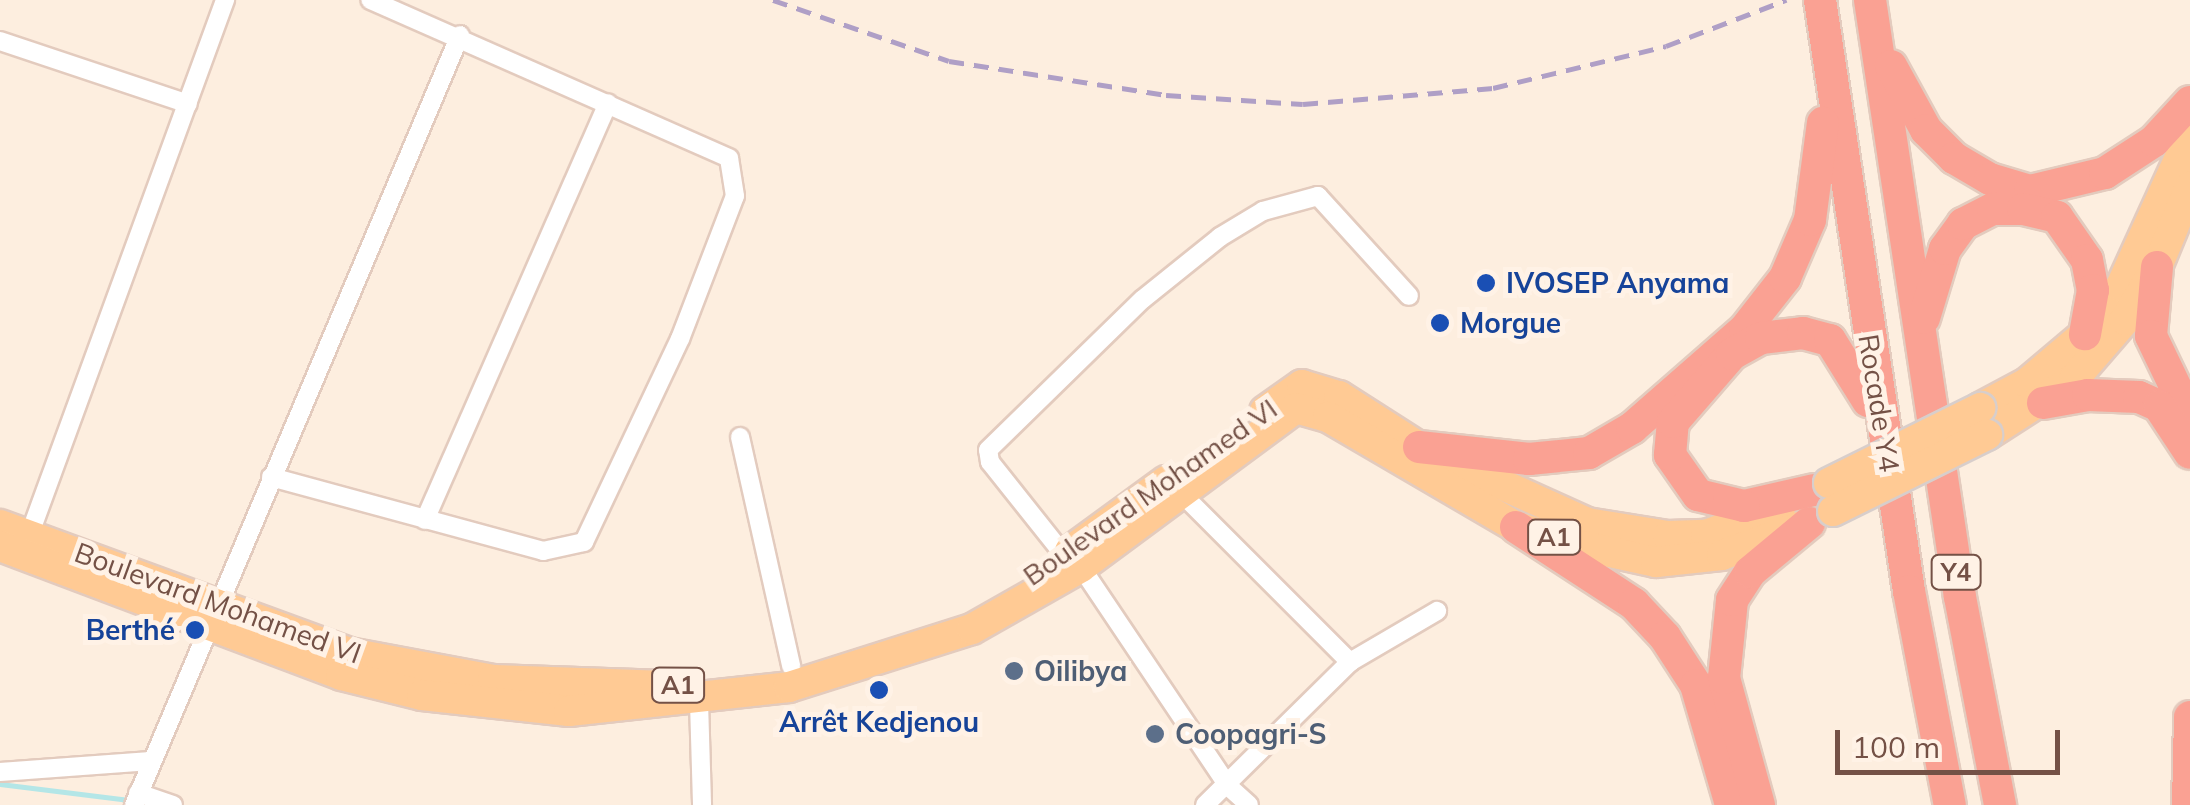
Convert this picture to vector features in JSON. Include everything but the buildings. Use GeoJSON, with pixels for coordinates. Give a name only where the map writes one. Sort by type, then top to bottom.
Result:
{"type":"FeatureCollection","features":[{"type":"Feature","properties":{"kind":"highway","name":"Rocade Y4"},"geometry":{"type":"LineString","coordinates":[[1821,8],[1883,432],[1950,805]]}},
{"type":"Feature","properties":{"kind":"highway","name":"Rocade Y4"},"geometry":{"type":"LineString","coordinates":[[1873,14],[1921,337],[2000,805]]}},
{"type":"Feature","properties":{"kind":"highway"},"geometry":{"type":"LineString","coordinates":[[1873,14],[1926,130],[1954,158],[2010,188],[2060,188],[2105,173],[2154,140],[2190,102]]}},
{"type":"Feature","properties":{"kind":"highway"},"geometry":{"type":"LineString","coordinates":[[1419,447],[1529,459],[1589,453],[1632,428],[1745,329],[1785,278],[1810,220],[1821,168],[1826,54]]}},
{"type":"Feature","properties":{"kind":"highway"},"geometry":{"type":"LineString","coordinates":[[1921,337],[1945,248],[1963,224],[1992,208],[2057,217],[2076,237],[2093,290],[2084,334]]}},
{"type":"Feature","properties":{"kind":"highway"},"geometry":{"type":"LineString","coordinates":[[2157,267],[2151,336],[2190,417]]}},
{"type":"Feature","properties":{"kind":"highway"},"geometry":{"type":"LineString","coordinates":[[1821,502],[1744,506],[1698,495],[1682,480],[1670,455],[1672,422],[1732,354],[1761,338],[1803,332],[1830,340],[1850,363],[1883,432]]}},
{"type":"Feature","properties":{"kind":"highway"},"geometry":{"type":"LineString","coordinates":[[2044,403],[2088,395],[2139,397],[2159,406],[2190,453]]}},
{"type":"Feature","properties":{"kind":"highway"},"geometry":{"type":"LineString","coordinates":[[1759,805],[1724,678],[1732,600],[1750,572],[1821,502]]}},
{"type":"Feature","properties":{"kind":"highway"},"geometry":{"type":"LineString","coordinates":[[1516,527],[1634,604],[1665,637],[1696,685],[1731,805]]}},
{"type":"Feature","properties":{"kind":"highway"},"geometry":{"type":"LineString","coordinates":[[2188,805],[2190,717]]}},
{"type":"Feature","properties":{"kind":"main road","name":"Boulevard Mohamed VI"},"geometry":{"type":"LineString","coordinates":[[1984,422],[2084,334],[2122,286],[2190,135]]}},
{"type":"Feature","properties":{"kind":"main road","name":"Boulevard Mohamed VI"},"geometry":{"type":"LineString","coordinates":[[0,525],[14,541],[211,616],[340,676],[422,695],[569,710],[699,702],[789,688],[918,651],[1182,494],[1296,408],[1328,417],[1516,527],[1656,562],[1722,555],[1984,422],[2044,403],[2094,358],[2157,267],[2190,187]]}},
{"type":"Feature","properties":{"kind":"main road","name":"Boulevard Mohamed VI"},"geometry":{"type":"LineString","coordinates":[[211,616],[349,653],[493,680],[650,687],[791,666],[958,615],[1073,561],[1302,385],[1339,396],[1419,447],[1587,523],[1668,536],[1706,535],[1821,502]]}},
{"type":"Feature","properties":{"kind":"street"},"geometry":{"type":"LineString","coordinates":[[14,541],[188,104],[225,0]]}},
{"type":"Feature","properties":{"kind":"street"},"geometry":{"type":"LineString","coordinates":[[270,477],[543,551],[584,542],[680,340],[735,196],[734,169],[729,158],[460,35],[370,0]]}},
{"type":"Feature","properties":{"kind":"street"},"geometry":{"type":"LineString","coordinates":[[173,805],[136,799],[460,35]]}},
{"type":"Feature","properties":{"kind":"street"},"geometry":{"type":"LineString","coordinates":[[0,41],[188,104]]}},
{"type":"Feature","properties":{"kind":"street"},"geometry":{"type":"LineString","coordinates":[[426,520],[608,103]]}},
{"type":"Feature","properties":{"kind":"street"},"geometry":{"type":"LineString","coordinates":[[1250,805],[1228,786],[1073,561],[990,462],[988,450],[1143,298],[1262,211],[1318,196],[1409,296]]}},
{"type":"Feature","properties":{"kind":"street"},"geometry":{"type":"LineString","coordinates":[[740,437],[791,666]]}},
{"type":"Feature","properties":{"kind":"street"},"geometry":{"type":"LineString","coordinates":[[1182,494],[1350,662]]}},
{"type":"Feature","properties":{"kind":"street"},"geometry":{"type":"LineString","coordinates":[[1205,805],[1350,662],[1437,611]]}},
{"type":"Feature","properties":{"kind":"street"},"geometry":{"type":"LineString","coordinates":[[699,702],[702,805]]}},
{"type":"Feature","properties":{"kind":"street"},"geometry":{"type":"LineString","coordinates":[[0,772],[151,761]]}},
{"type":"Feature","properties":{"kind":"waterway"},"geometry":{"type":"LineString","coordinates":[[0,784],[129,800]]}},
{"type":"Feature","properties":{"kind":"railway"},"geometry":{"type":"LineString","coordinates":[[773,0],[949,61],[1166,95],[1303,104],[1493,88],[1666,46],[1786,0]]}},
{"type":"Feature","properties":{"kind":"place","name":"IVOSEP Anyama"},"geometry":{"type":"Point","coordinates":[1486,283]}},
{"type":"Feature","properties":{"kind":"place","name":"Morgue"},"geometry":{"type":"Point","coordinates":[1440,323]}},
{"type":"Feature","properties":{"kind":"place","name":"Berthé"},"geometry":{"type":"Point","coordinates":[195,630]}},
{"type":"Feature","properties":{"kind":"place","name":"Oilibya"},"geometry":{"type":"Point","coordinates":[1014,671]}},
{"type":"Feature","properties":{"kind":"place","name":"Arrêt Kedjenou"},"geometry":{"type":"Point","coordinates":[879,690]}},
{"type":"Feature","properties":{"kind":"place","name":"Coopagri-S"},"geometry":{"type":"Point","coordinates":[1155,734]}}]}
